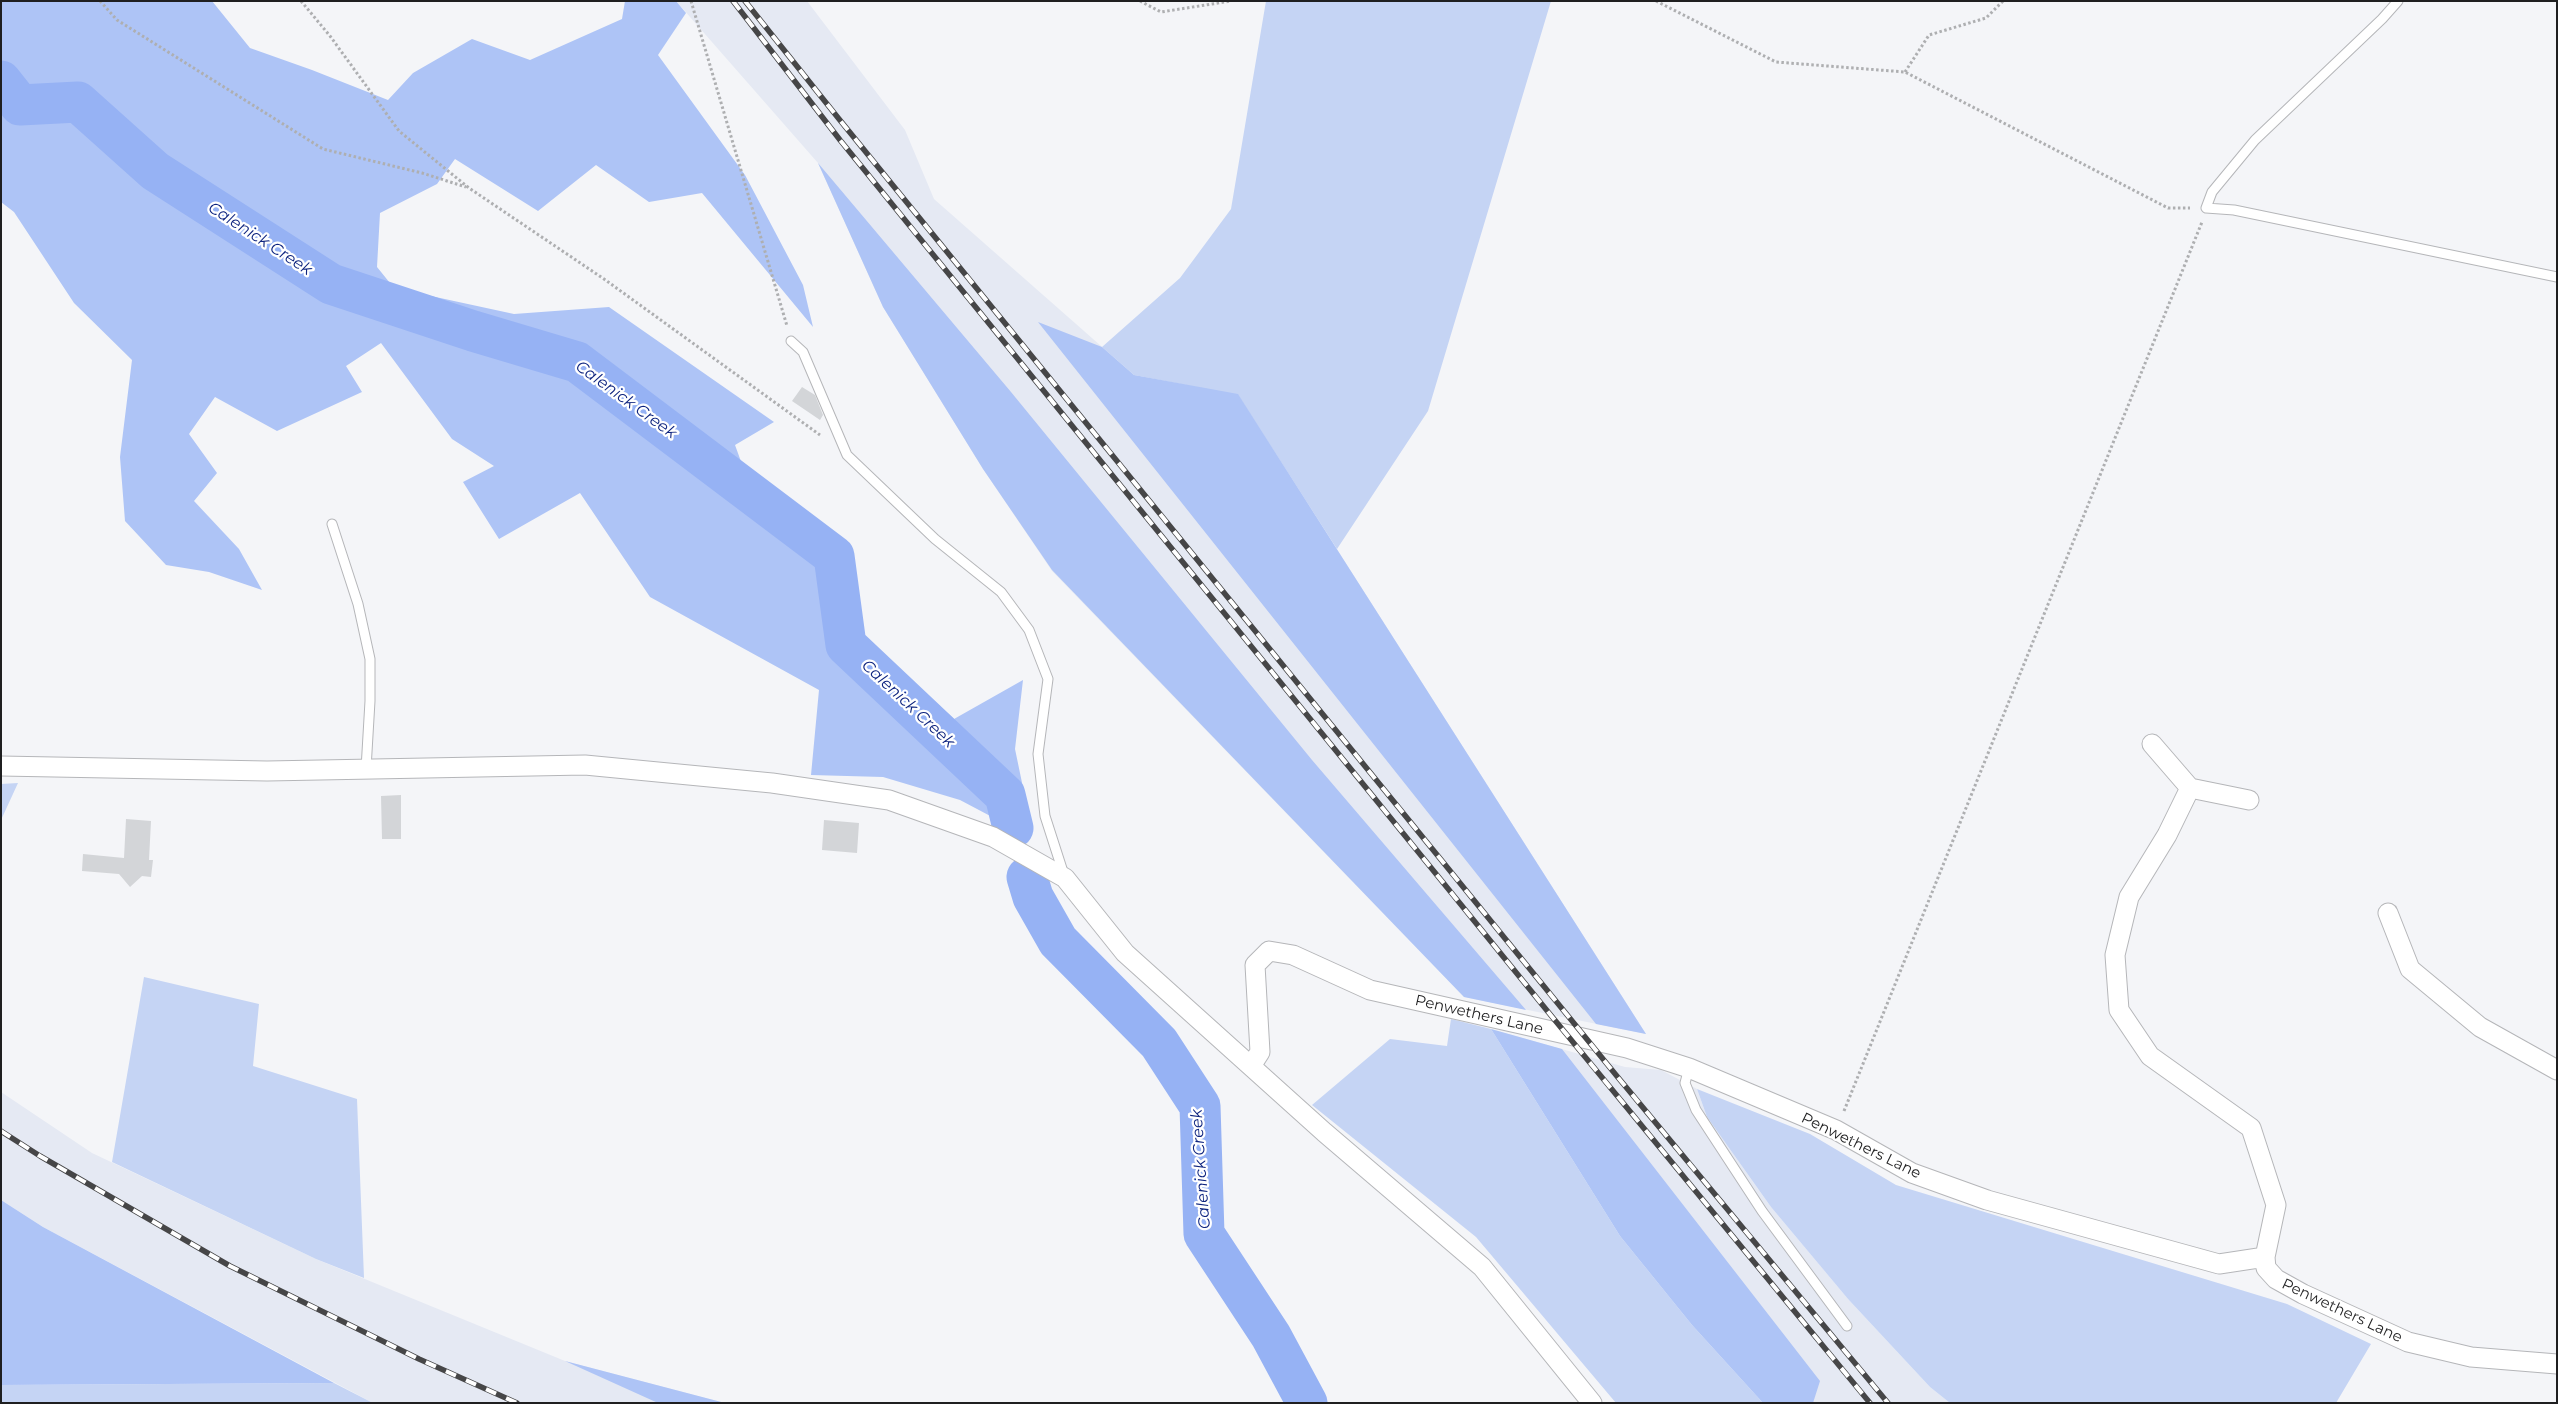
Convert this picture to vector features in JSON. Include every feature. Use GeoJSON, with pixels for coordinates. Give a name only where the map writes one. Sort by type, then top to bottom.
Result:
{"type":"FeatureCollection","features":[{"type":"Feature","properties":{"kind":"street"},"geometry":{"type":"LineString","coordinates":[[2152,744],[2190,788],[2249,800]]}},
{"type":"Feature","properties":{"kind":"street"},"geometry":{"type":"LineString","coordinates":[[1,766],[267,771],[585,765],[772,783],[889,800],[993,837],[1065,878],[1125,953],[1324,1132],[1392,1188],[1482,1267],[1592,1403]]}},
{"type":"Feature","properties":{"kind":"street"},"geometry":{"type":"LineString","coordinates":[[2190,788],[2167,835],[2129,897],[2115,954],[2119,1010],[2150,1056],[2251,1128],[2276,1205],[2265,1257]]}},
{"type":"Feature","properties":{"kind":"street"},"geometry":{"type":"LineString","coordinates":[[2388,913],[2410,969],[2480,1027],[2557,1070]]}},
{"type":"Feature","properties":{"kind":"street","name":"Penwethers Lane"},"geometry":{"type":"LineString","coordinates":[[1251,1066],[1260,1052],[1256,965],[1269,951],[1293,955],[1370,990],[1626,1048],[1689,1068],[1836,1130],[1912,1173],[1987,1200],[2219,1264],[2265,1257],[2266,1268],[2276,1279],[2303,1294],[2408,1342],[2471,1357],[2557,1364]]}},
{"type":"Feature","properties":{"kind":"lane"},"geometry":{"type":"LineString","coordinates":[[2398,1],[2382,19],[2255,140],[2212,192],[2206,208],[2234,210],[2557,277]]}},
{"type":"Feature","properties":{"kind":"lane"},"geometry":{"type":"LineString","coordinates":[[791,341],[803,352],[847,455],[936,539],[1002,592],[1029,630],[1048,679],[1038,754],[1045,816],[1065,878]]}},
{"type":"Feature","properties":{"kind":"lane"},"geometry":{"type":"LineString","coordinates":[[332,524],[358,604],[370,659],[370,701],[366,769]]}},
{"type":"Feature","properties":{"kind":"lane"},"geometry":{"type":"LineString","coordinates":[[1689,1068],[1685,1084],[1696,1110],[1762,1211],[1847,1326]]}},
{"type":"Feature","properties":{"kind":"path"},"geometry":{"type":"LineString","coordinates":[[100,1],[117,20],[323,149],[422,173],[469,188]]}},
{"type":"Feature","properties":{"kind":"path"},"geometry":{"type":"LineString","coordinates":[[301,1],[330,36],[398,131],[469,188],[604,279],[847,455]]}},
{"type":"Feature","properties":{"kind":"path"},"geometry":{"type":"LineString","coordinates":[[690,1],[791,341]]}},
{"type":"Feature","properties":{"kind":"path"},"geometry":{"type":"LineString","coordinates":[[1140,1],[1162,12],[1230,1]]}},
{"type":"Feature","properties":{"kind":"path"},"geometry":{"type":"LineString","coordinates":[[1656,1],[1776,62],[1905,72],[2168,208],[2206,208],[2200,231],[1836,1130]]}},
{"type":"Feature","properties":{"kind":"path"},"geometry":{"type":"LineString","coordinates":[[1905,72],[1930,35],[1986,18],[2003,1]]}},
{"type":"Feature","properties":{"kind":"shaded area"},"geometry":{"type":"Polygon","coordinates":[[[1,1],[212,1],[250,48],[388,100],[413,73],[472,39],[530,60],[622,19],[625,1],[676,1],[686,13],[658,55],[745,175],[803,285],[813,327],[702,193],[649,202],[596,165],[538,211],[455,159],[437,184],[380,213],[377,267],[394,288],[514,314],[609,307],[774,422],[735,445],[743,467],[835,535],[846,590],[865,638],[954,719],[1023,680],[1015,749],[1031,826],[1013,828],[960,800],[883,777],[811,775],[819,690],[650,597],[580,493],[499,539],[463,482],[494,466],[452,439],[381,343],[346,366],[362,392],[277,431],[215,397],[189,434],[217,473],[194,501],[239,549],[262,590],[209,572],[166,565],[125,521],[120,457],[132,360],[74,303],[14,212],[1,202],[1,1]]]}},
{"type":"Feature","properties":{"kind":"shaded area"},"geometry":{"type":"Polygon","coordinates":[[[676,1],[807,1],[905,130],[934,199],[1134,375],[1238,394],[1646,1034],[1464,997],[1052,571],[983,469],[883,307],[818,163],[676,1]]]}},
{"type":"Feature","properties":{"kind":"shaded area"},"geometry":{"type":"Polygon","coordinates":[[[1266,1],[1551,1],[1428,411],[1337,549],[1238,395],[1134,375],[1102,347],[1180,278],[1231,209],[1266,1]]]}},
{"type":"Feature","properties":{"kind":"shaded area"},"geometry":{"type":"Polygon","coordinates":[[[818,163],[1011,392],[1312,760],[1526,1010],[1464,997],[1052,570],[983,469],[883,307],[818,163]]]}},
{"type":"Feature","properties":{"kind":"shaded area"},"geometry":{"type":"Polygon","coordinates":[[[1038,322],[1102,347],[1134,375],[1238,394],[1646,1034],[1596,1024],[1038,322]]]}},
{"type":"Feature","properties":{"kind":"shaded area"},"geometry":{"type":"Polygon","coordinates":[[[18,783],[1,820],[1,784],[18,783]]]}},
{"type":"Feature","properties":{"kind":"shaded area"},"geometry":{"type":"Polygon","coordinates":[[[144,977],[259,1004],[253,1066],[357,1099],[364,1278],[316,1259],[112,1162],[144,977]]]}},
{"type":"Feature","properties":{"kind":"shaded area"},"geometry":{"type":"Polygon","coordinates":[[[1451,1019],[1491,1029],[1620,1236],[1692,1325],[1763,1403],[1616,1403],[1476,1237],[1312,1105],[1390,1039],[1447,1046],[1451,1019]]]}},
{"type":"Feature","properties":{"kind":"shaded area"},"geometry":{"type":"Polygon","coordinates":[[[1491,1029],[1625,1067],[1661,1070],[1697,1089],[1707,1117],[1771,1207],[1848,1299],[1930,1387],[1950,1403],[1763,1403],[1491,1029]]]}},
{"type":"Feature","properties":{"kind":"shaded area"},"geometry":{"type":"Polygon","coordinates":[[[1491,1029],[1562,1049],[1820,1381],[1813,1403],[1763,1403],[1692,1325],[1620,1236],[1491,1029]]]}},
{"type":"Feature","properties":{"kind":"shaded area"},"geometry":{"type":"Polygon","coordinates":[[[1697,1089],[1810,1134],[1896,1185],[2287,1304],[2371,1344],[2336,1403],[1950,1403],[1930,1387],[1848,1299],[1771,1207],[1707,1117],[1697,1089]]]}},
{"type":"Feature","properties":{"kind":"shaded area"},"geometry":{"type":"Polygon","coordinates":[[[1,1092],[92,1153],[316,1259],[565,1361],[725,1403],[373,1403],[43,1227],[1,1200],[1,1092]]]}},
{"type":"Feature","properties":{"kind":"shaded area"},"geometry":{"type":"Polygon","coordinates":[[[1,1200],[43,1227],[334,1383],[1,1385],[1,1200]]]}},
{"type":"Feature","properties":{"kind":"shaded area"},"geometry":{"type":"Polygon","coordinates":[[[565,1361],[725,1403],[658,1403],[565,1361]]]}},
{"type":"Feature","properties":{"kind":"shaded area"},"geometry":{"type":"Polygon","coordinates":[[[334,1383],[373,1403],[1,1403],[1,1385],[334,1383]]]}},
{"type":"Feature","properties":{"kind":"building"},"geometry":{"type":"Polygon","coordinates":[[[802,387],[815,395],[823,415],[820,420],[792,401],[802,387]]]}},
{"type":"Feature","properties":{"kind":"building"},"geometry":{"type":"Polygon","coordinates":[[[401,795],[401,839],[382,839],[381,796],[401,795]]]}},
{"type":"Feature","properties":{"kind":"building"},"geometry":{"type":"Polygon","coordinates":[[[126,819],[151,821],[149,860],[153,860],[151,877],[142,876],[130,887],[119,874],[82,871],[83,854],[124,858],[126,819]]]}},
{"type":"Feature","properties":{"kind":"building"},"geometry":{"type":"Polygon","coordinates":[[[824,820],[859,823],[857,853],[822,850],[824,820]]]}},
{"type":"Feature","properties":{"kind":"waterway","name":"Calenick Creek"},"geometry":{"type":"LineString","coordinates":[[1,81],[20,105],[78,102],[155,171],[331,284],[473,331],[577,362],[834,556],[846,645],[1005,795],[1013,828]]}},
{"type":"Feature","properties":{"kind":"waterway","name":"Calenick Creek"},"geometry":{"type":"LineString","coordinates":[[1027,877],[1033,897],[1058,941],[1159,1043],[1200,1106],[1204,1234],[1271,1336],[1307,1403]]}},
{"type":"Feature","properties":{"kind":"railway"},"geometry":{"type":"LineString","coordinates":[[733,1],[840,140],[1549,1013],[1870,1403]]}},
{"type":"Feature","properties":{"kind":"railway"},"geometry":{"type":"LineString","coordinates":[[745,1],[1616,1075],[1888,1403]]}},
{"type":"Feature","properties":{"kind":"railway"},"geometry":{"type":"LineString","coordinates":[[1,1131],[40,1156],[230,1266],[419,1359],[517,1403]]}}]}
